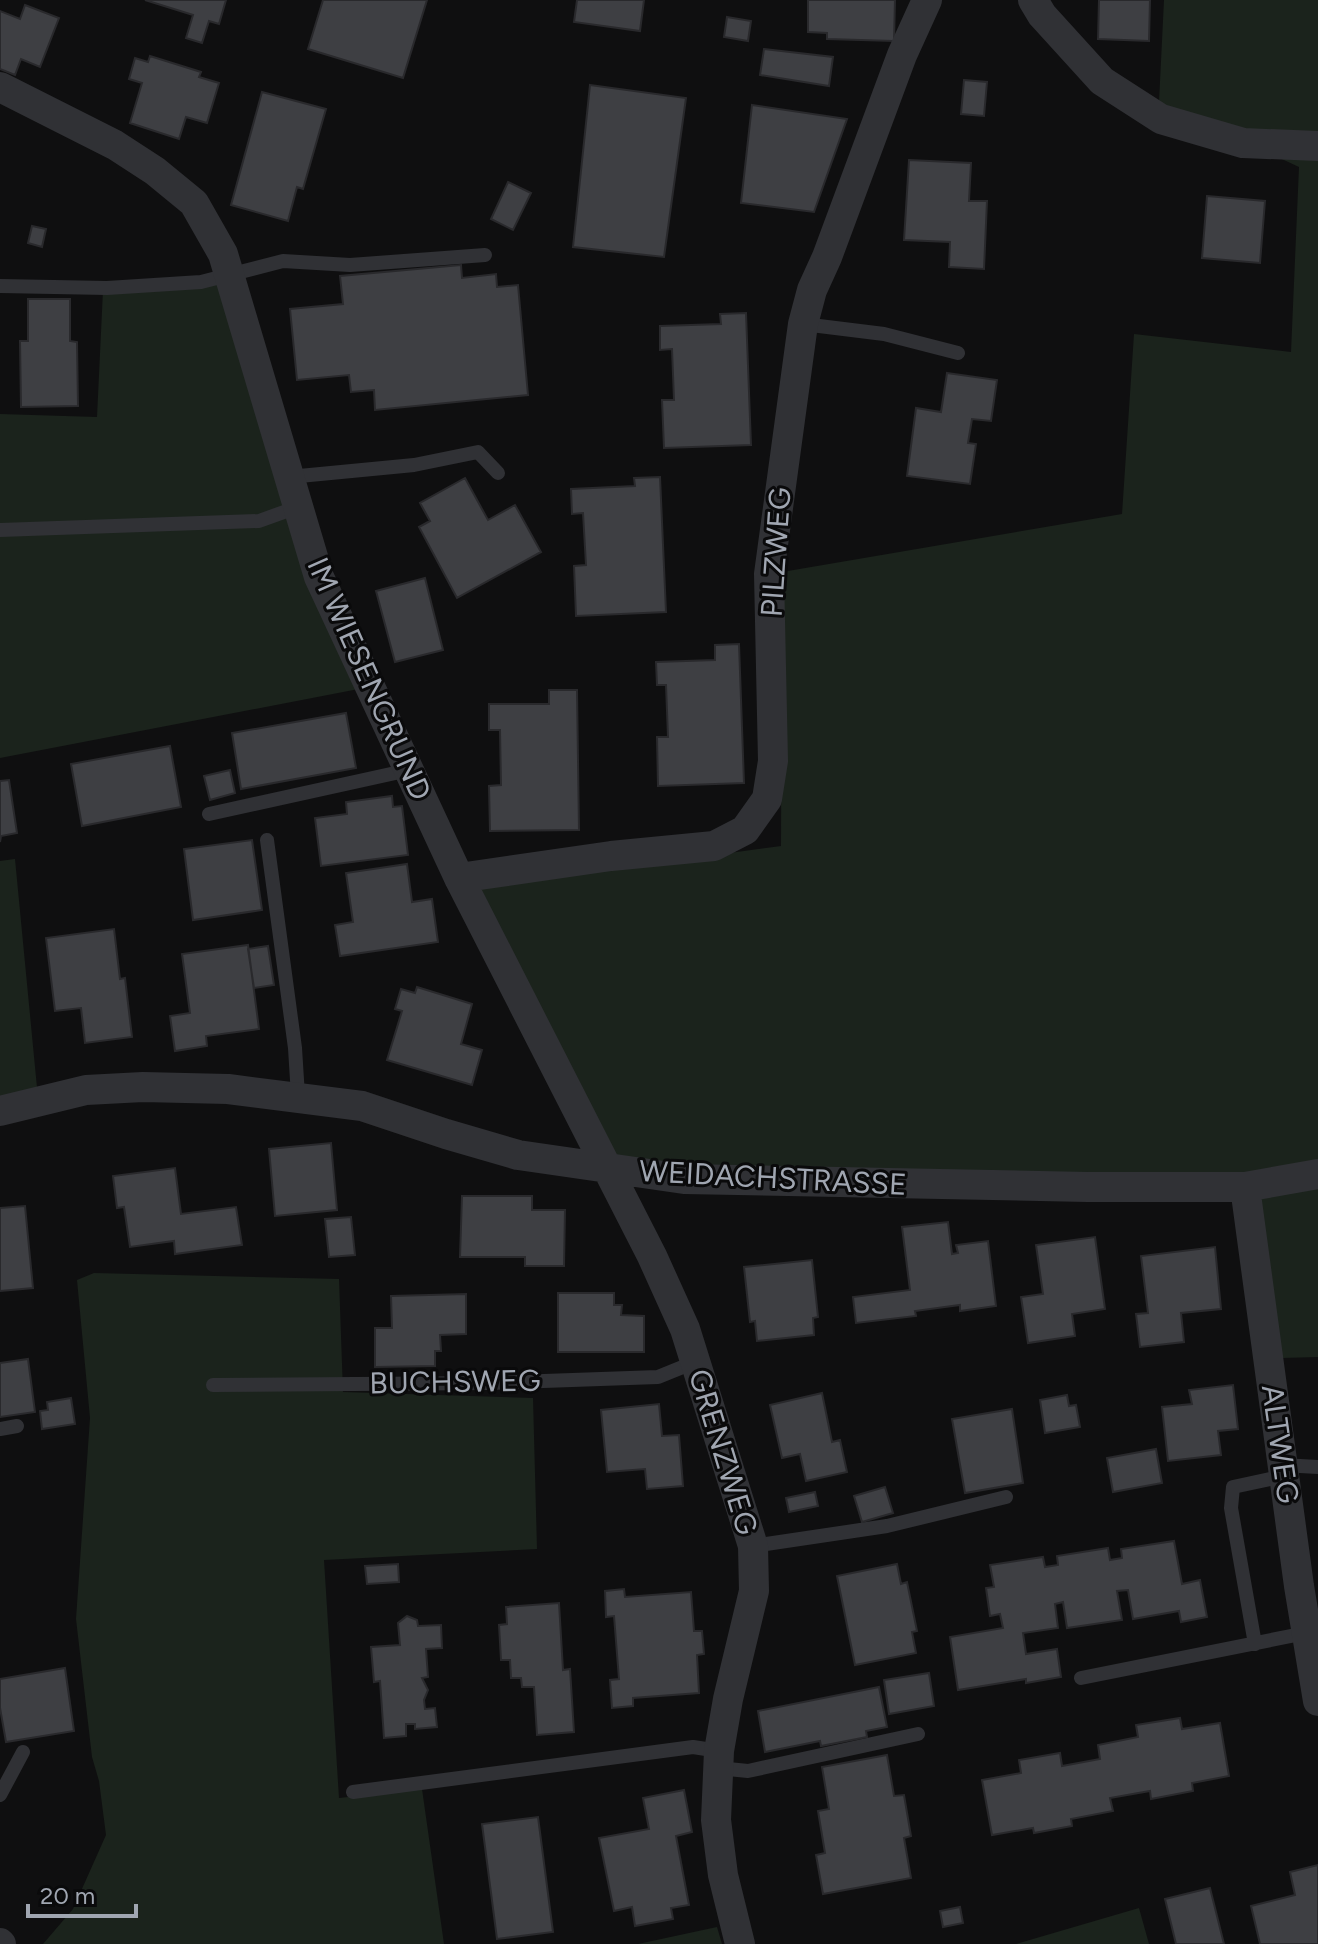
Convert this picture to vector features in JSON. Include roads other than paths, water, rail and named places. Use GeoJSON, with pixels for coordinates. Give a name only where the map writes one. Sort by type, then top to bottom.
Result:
{"type":"FeatureCollection","features":[{"type":"Feature","properties":{"kind":"street","name":"PILZWEG"},"geometry":{"type":"LineString","coordinates":[[459,878],[611,856],[714,846],[745,830],[767,799],[773,761],[769,574],[803,324],[812,290],[902,55],[927,0]]}},
{"type":"Feature","properties":{"kind":"street"},"geometry":{"type":"LineString","coordinates":[[1033,0],[1042,15],[1102,81],[1161,119],[1243,143],[1318,146]]}},
{"type":"Feature","properties":{"kind":"street","name":"IM WIESENGRUND"},"geometry":{"type":"LineString","coordinates":[[0,87],[115,145],[165,179],[194,203],[223,254],[319,577],[459,878],[607,1169]]}},
{"type":"Feature","properties":{"kind":"street","name":"WEIDACHSTRASSE"},"geometry":{"type":"LineString","coordinates":[[0,1111],[86,1090],[143,1087],[214,1088],[298,1096],[362,1106],[518,1155],[684,1179],[1245,1187],[1318,1174]]}},
{"type":"Feature","properties":{"kind":"street","name":"GRENZWEG"},"geometry":{"type":"LineString","coordinates":[[607,1169],[685,1329],[753,1546],[754,1591],[728,1699],[719,1759],[716,1820],[723,1875],[740,1944]]}},
{"type":"Feature","properties":{"kind":"street","name":"ALTWEG"},"geometry":{"type":"LineString","coordinates":[[1245,1187],[1283,1471],[1309,1586],[1306,1633],[1318,1701]]}},
{"type":"Feature","properties":{"kind":"lane"},"geometry":{"type":"LineString","coordinates":[[0,286],[107,288],[201,282],[283,261],[350,265],[485,255]]}},
{"type":"Feature","properties":{"kind":"lane"},"geometry":{"type":"LineString","coordinates":[[803,324],[884,334],[958,353]]}},
{"type":"Feature","properties":{"kind":"lane"},"geometry":{"type":"LineString","coordinates":[[289,477],[414,465],[478,452],[498,473]]}},
{"type":"Feature","properties":{"kind":"lane"},"geometry":{"type":"LineString","coordinates":[[0,530],[259,521],[298,507]]}},
{"type":"Feature","properties":{"kind":"lane"},"geometry":{"type":"LineString","coordinates":[[209,814],[409,770]]}},
{"type":"Feature","properties":{"kind":"lane"},"geometry":{"type":"LineString","coordinates":[[267,840],[295,1048],[298,1096]]}},
{"type":"Feature","properties":{"kind":"lane","name":"BUCHSWEG"},"geometry":{"type":"LineString","coordinates":[[213,1385],[490,1383],[658,1377],[695,1362]]}},
{"type":"Feature","properties":{"kind":"lane"},"geometry":{"type":"LineString","coordinates":[[0,1429],[17,1426]]}},
{"type":"Feature","properties":{"kind":"lane"},"geometry":{"type":"LineString","coordinates":[[1255,1644],[1231,1508],[1233,1487],[1283,1471],[1318,1467]]}},
{"type":"Feature","properties":{"kind":"lane"},"geometry":{"type":"LineString","coordinates":[[753,1546],[887,1526],[1006,1497]]}},
{"type":"Feature","properties":{"kind":"lane"},"geometry":{"type":"LineString","coordinates":[[1081,1678],[1306,1633]]}},
{"type":"Feature","properties":{"kind":"lane"},"geometry":{"type":"LineString","coordinates":[[353,1792],[693,1747],[748,1771],[918,1734]]}},
{"type":"Feature","properties":{"kind":"lane"},"geometry":{"type":"LineString","coordinates":[[0,1795],[23,1752]]}}]}
